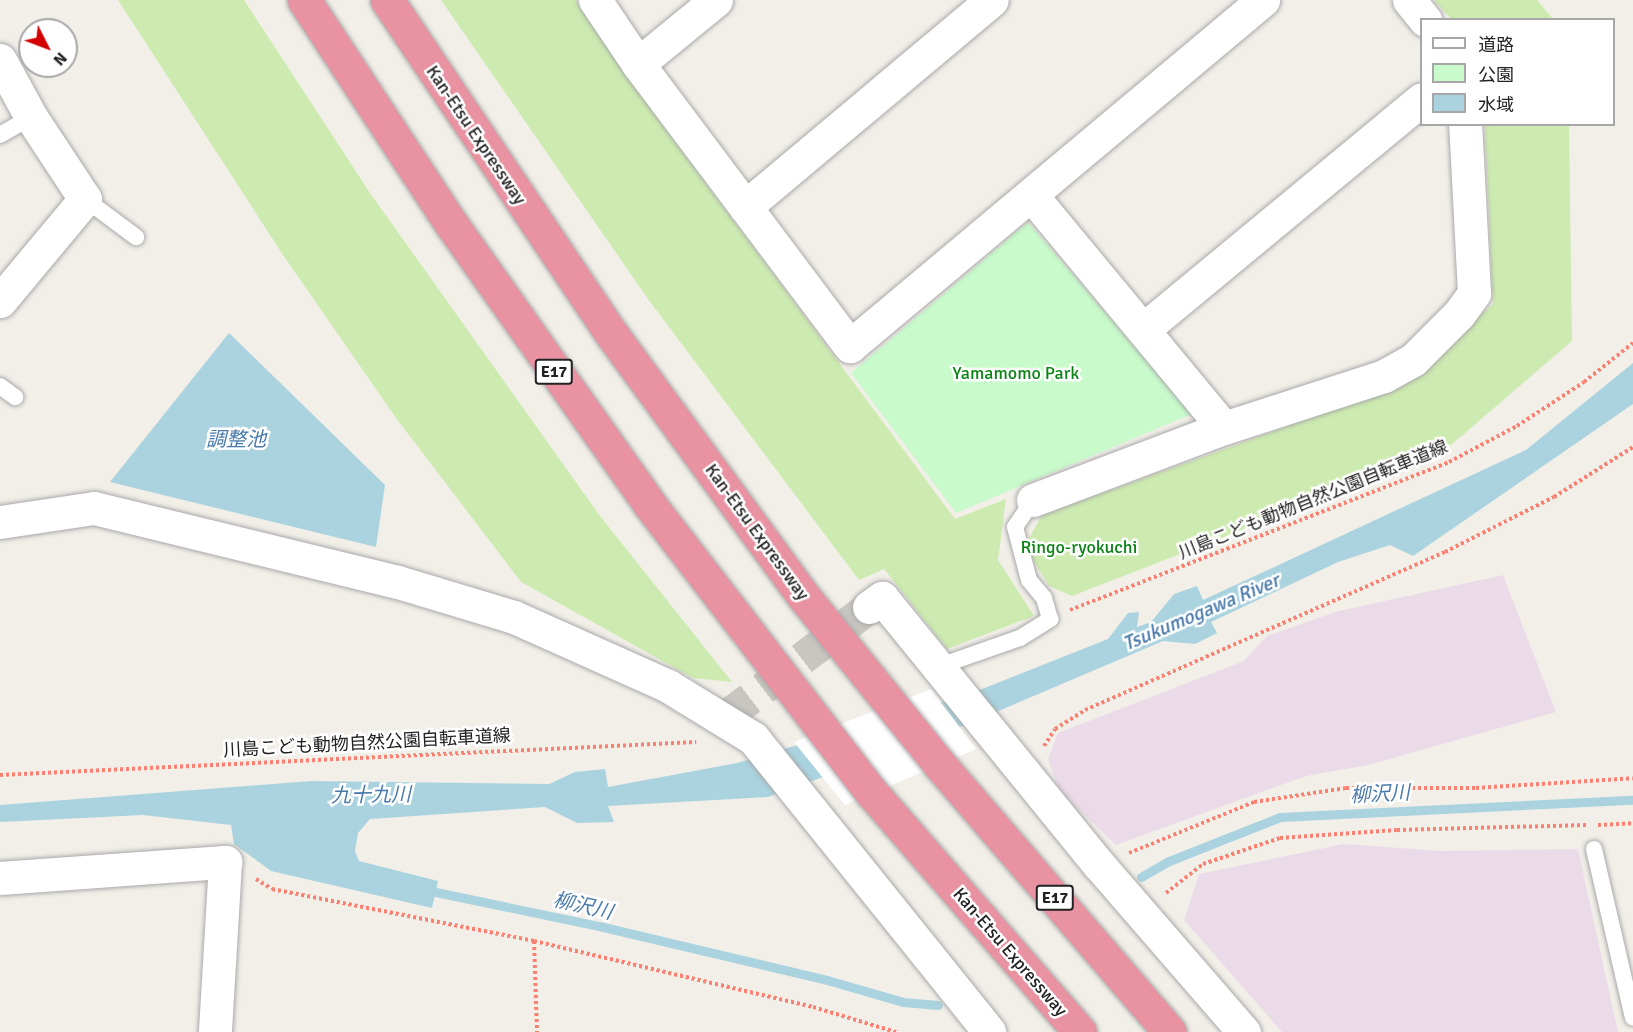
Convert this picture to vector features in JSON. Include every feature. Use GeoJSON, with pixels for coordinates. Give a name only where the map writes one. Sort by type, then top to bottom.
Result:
{"type":"FeatureCollection","features":[{"type":"Feature","properties":{"kind":"highway","name":"Kan-Etsu Expressway"},"geometry":{"type":"LineString","coordinates":[[304,0],[553,370],[657,514],[872,793],[1080,1032]]}},
{"type":"Feature","properties":{"kind":"highway","name":"Kan-Etsu Expressway"},"geometry":{"type":"LineString","coordinates":[[387,0],[613,336],[804,597],[940,765],[1170,1032]]}},
{"type":"Feature","properties":{"kind":"street"},"geometry":{"type":"LineString","coordinates":[[596,0],[639,64],[849,346],[1032,196],[1263,0]]}},
{"type":"Feature","properties":{"kind":"street"},"geometry":{"type":"LineString","coordinates":[[639,64],[716,0]]}},
{"type":"Feature","properties":{"kind":"street"},"geometry":{"type":"LineString","coordinates":[[745,207],[992,0]]}},
{"type":"Feature","properties":{"kind":"street"},"geometry":{"type":"LineString","coordinates":[[1409,0],[1423,18]]}},
{"type":"Feature","properties":{"kind":"street"},"geometry":{"type":"LineString","coordinates":[[0,60],[31,117],[85,199],[0,302]]}},
{"type":"Feature","properties":{"kind":"street"},"geometry":{"type":"LineString","coordinates":[[1145,328],[1420,101]]}},
{"type":"Feature","properties":{"kind":"street"},"geometry":{"type":"LineString","coordinates":[[1033,500],[1224,428],[1384,376],[1413,360],[1464,309],[1474,293],[1465,126]]}},
{"type":"Feature","properties":{"kind":"street"},"geometry":{"type":"LineString","coordinates":[[1032,196],[1145,328],[1224,428]]}},
{"type":"Feature","properties":{"kind":"street"},"geometry":{"type":"LineString","coordinates":[[0,522],[94,508],[398,582],[514,617],[668,686],[724,718],[753,738],[989,1032]]}},
{"type":"Feature","properties":{"kind":"street"},"geometry":{"type":"LineString","coordinates":[[869,607],[882,598],[1033,786],[1244,1032]]}},
{"type":"Feature","properties":{"kind":"street"},"geometry":{"type":"LineString","coordinates":[[0,878],[225,862],[215,1032]]}},
{"type":"Feature","properties":{"kind":"lane"},"geometry":{"type":"LineString","coordinates":[[0,135],[31,117]]}},
{"type":"Feature","properties":{"kind":"lane"},"geometry":{"type":"LineString","coordinates":[[85,199],[136,237]]}},
{"type":"Feature","properties":{"kind":"lane"},"geometry":{"type":"LineString","coordinates":[[0,386],[15,397]]}},
{"type":"Feature","properties":{"kind":"lane"},"geometry":{"type":"LineString","coordinates":[[937,667],[1020,638],[1050,619],[1044,598],[1029,580],[1015,527],[1033,500]]}},
{"type":"Feature","properties":{"kind":"lane"},"geometry":{"type":"LineString","coordinates":[[1594,849],[1633,1018]]}},
{"type":"Feature","properties":{"kind":"path","name":"川島こども動物自然公園自転車道線"},"geometry":{"type":"LineString","coordinates":[[1050,619],[1449,462],[1526,420],[1584,382],[1633,343]]}},
{"type":"Feature","properties":{"kind":"path"},"geometry":{"type":"LineString","coordinates":[[1033,786],[1040,752],[1055,729],[1085,710],[1445,552],[1554,497],[1633,447]]}},
{"type":"Feature","properties":{"kind":"path","name":"川島こども動物自然公園自転車道線"},"geometry":{"type":"LineString","coordinates":[[0,775],[686,745],[715,736],[724,718]]}},
{"type":"Feature","properties":{"kind":"path"},"geometry":{"type":"LineString","coordinates":[[1100,866],[1254,802],[1346,788],[1476,788],[1633,778]]}},
{"type":"Feature","properties":{"kind":"path"},"geometry":{"type":"LineString","coordinates":[[1142,912],[1203,864],[1280,838],[1397,830],[1633,823]]}},
{"type":"Feature","properties":{"kind":"path"},"geometry":{"type":"LineString","coordinates":[[225,862],[272,889],[534,941],[813,1007],[896,1032]]}},
{"type":"Feature","properties":{"kind":"path"},"geometry":{"type":"LineString","coordinates":[[534,941],[537,1032]]}},
{"type":"Feature","properties":{"kind":"shaded area"},"geometry":{"type":"Polygon","coordinates":[[[1503,575],[1556,712],[1368,765],[1306,776],[1116,845],[1060,792],[1048,759],[1058,733],[1244,661],[1267,636],[1335,612],[1503,575]]]}},
{"type":"Feature","properties":{"kind":"shaded area"},"geometry":{"type":"Polygon","coordinates":[[[1344,844],[1442,851],[1578,849],[1618,1032],[1282,1032],[1184,920],[1199,874],[1344,844]]]}},
{"type":"Feature","properties":{"kind":"green space"},"geometry":{"type":"Polygon","coordinates":[[[118,0],[244,0],[370,193],[600,516],[732,682],[693,678],[521,582],[396,418],[283,255],[118,0]]]}},
{"type":"Feature","properties":{"kind":"green space"},"geometry":{"type":"Polygon","coordinates":[[[441,0],[576,0],[663,126],[955,519],[1006,499],[998,560],[1034,616],[947,649],[884,569],[859,580],[648,299],[441,0]]]}},
{"type":"Feature","properties":{"kind":"green space"},"geometry":{"type":"Polygon","coordinates":[[[1434,0],[1537,0],[1552,18],[1450,18],[1434,0]]]}},
{"type":"Feature","properties":{"kind":"green space","name":"Ringo-ryokuchi"},"geometry":{"type":"Polygon","coordinates":[[[1485,126],[1569,126],[1572,341],[1443,452],[1072,596],[1049,586],[1033,560],[1028,540],[1042,515],[1405,384],[1493,304],[1485,126]]]}},
{"type":"Feature","properties":{"kind":"green space","name":"Yamamomo Park"},"geometry":{"type":"Polygon","coordinates":[[[1028,222],[1192,414],[956,513],[851,373],[1028,222]]]}},
{"type":"Feature","properties":{"kind":"water","name":"調整池"},"geometry":{"type":"Polygon","coordinates":[[[229,333],[385,485],[376,547],[110,482],[229,333]]]}},
{"type":"Feature","properties":{"kind":"water"},"geometry":{"type":"Polygon","coordinates":[[[1633,363],[1633,404],[1413,556],[1390,545],[1338,562],[1211,622],[1217,633],[1195,644],[1163,641],[968,724],[768,797],[608,806],[614,822],[577,823],[545,807],[370,819],[358,833],[355,851],[359,861],[438,881],[432,908],[271,871],[234,844],[231,825],[143,815],[0,822],[0,805],[311,781],[549,784],[575,772],[605,769],[608,787],[737,763],[972,693],[1108,639],[1128,613],[1139,612],[1137,627],[1151,622],[1174,594],[1197,586],[1203,600],[1526,450],[1633,363]]]}},
{"type":"Feature","properties":{"kind":"pier"},"geometry":{"type":"Polygon","coordinates":[[[931,689],[976,749],[845,805],[794,742],[931,689]]]}},
{"type":"Feature","properties":{"kind":"waterway","name":"柳沢川"},"geometry":{"type":"LineString","coordinates":[[1141,877],[1169,861],[1280,817],[1633,800]]}},
{"type":"Feature","properties":{"kind":"waterway","name":"柳沢川"},"geometry":{"type":"LineString","coordinates":[[426,890],[599,926],[827,980],[903,1002],[938,1005]]}},
{"type":"Feature","properties":{"kind":"tunnel"},"geometry":{"type":"LineString","coordinates":[[724,718],[869,607]]}},
{"type":"Feature","properties":{"kind":"water label","name":"Tsukumogawa River"},"geometry":{"type":"Point","coordinates":[1201,612]}},
{"type":"Feature","properties":{"kind":"water label","name":"九十九川"},"geometry":{"type":"Point","coordinates":[371,795]}}]}
